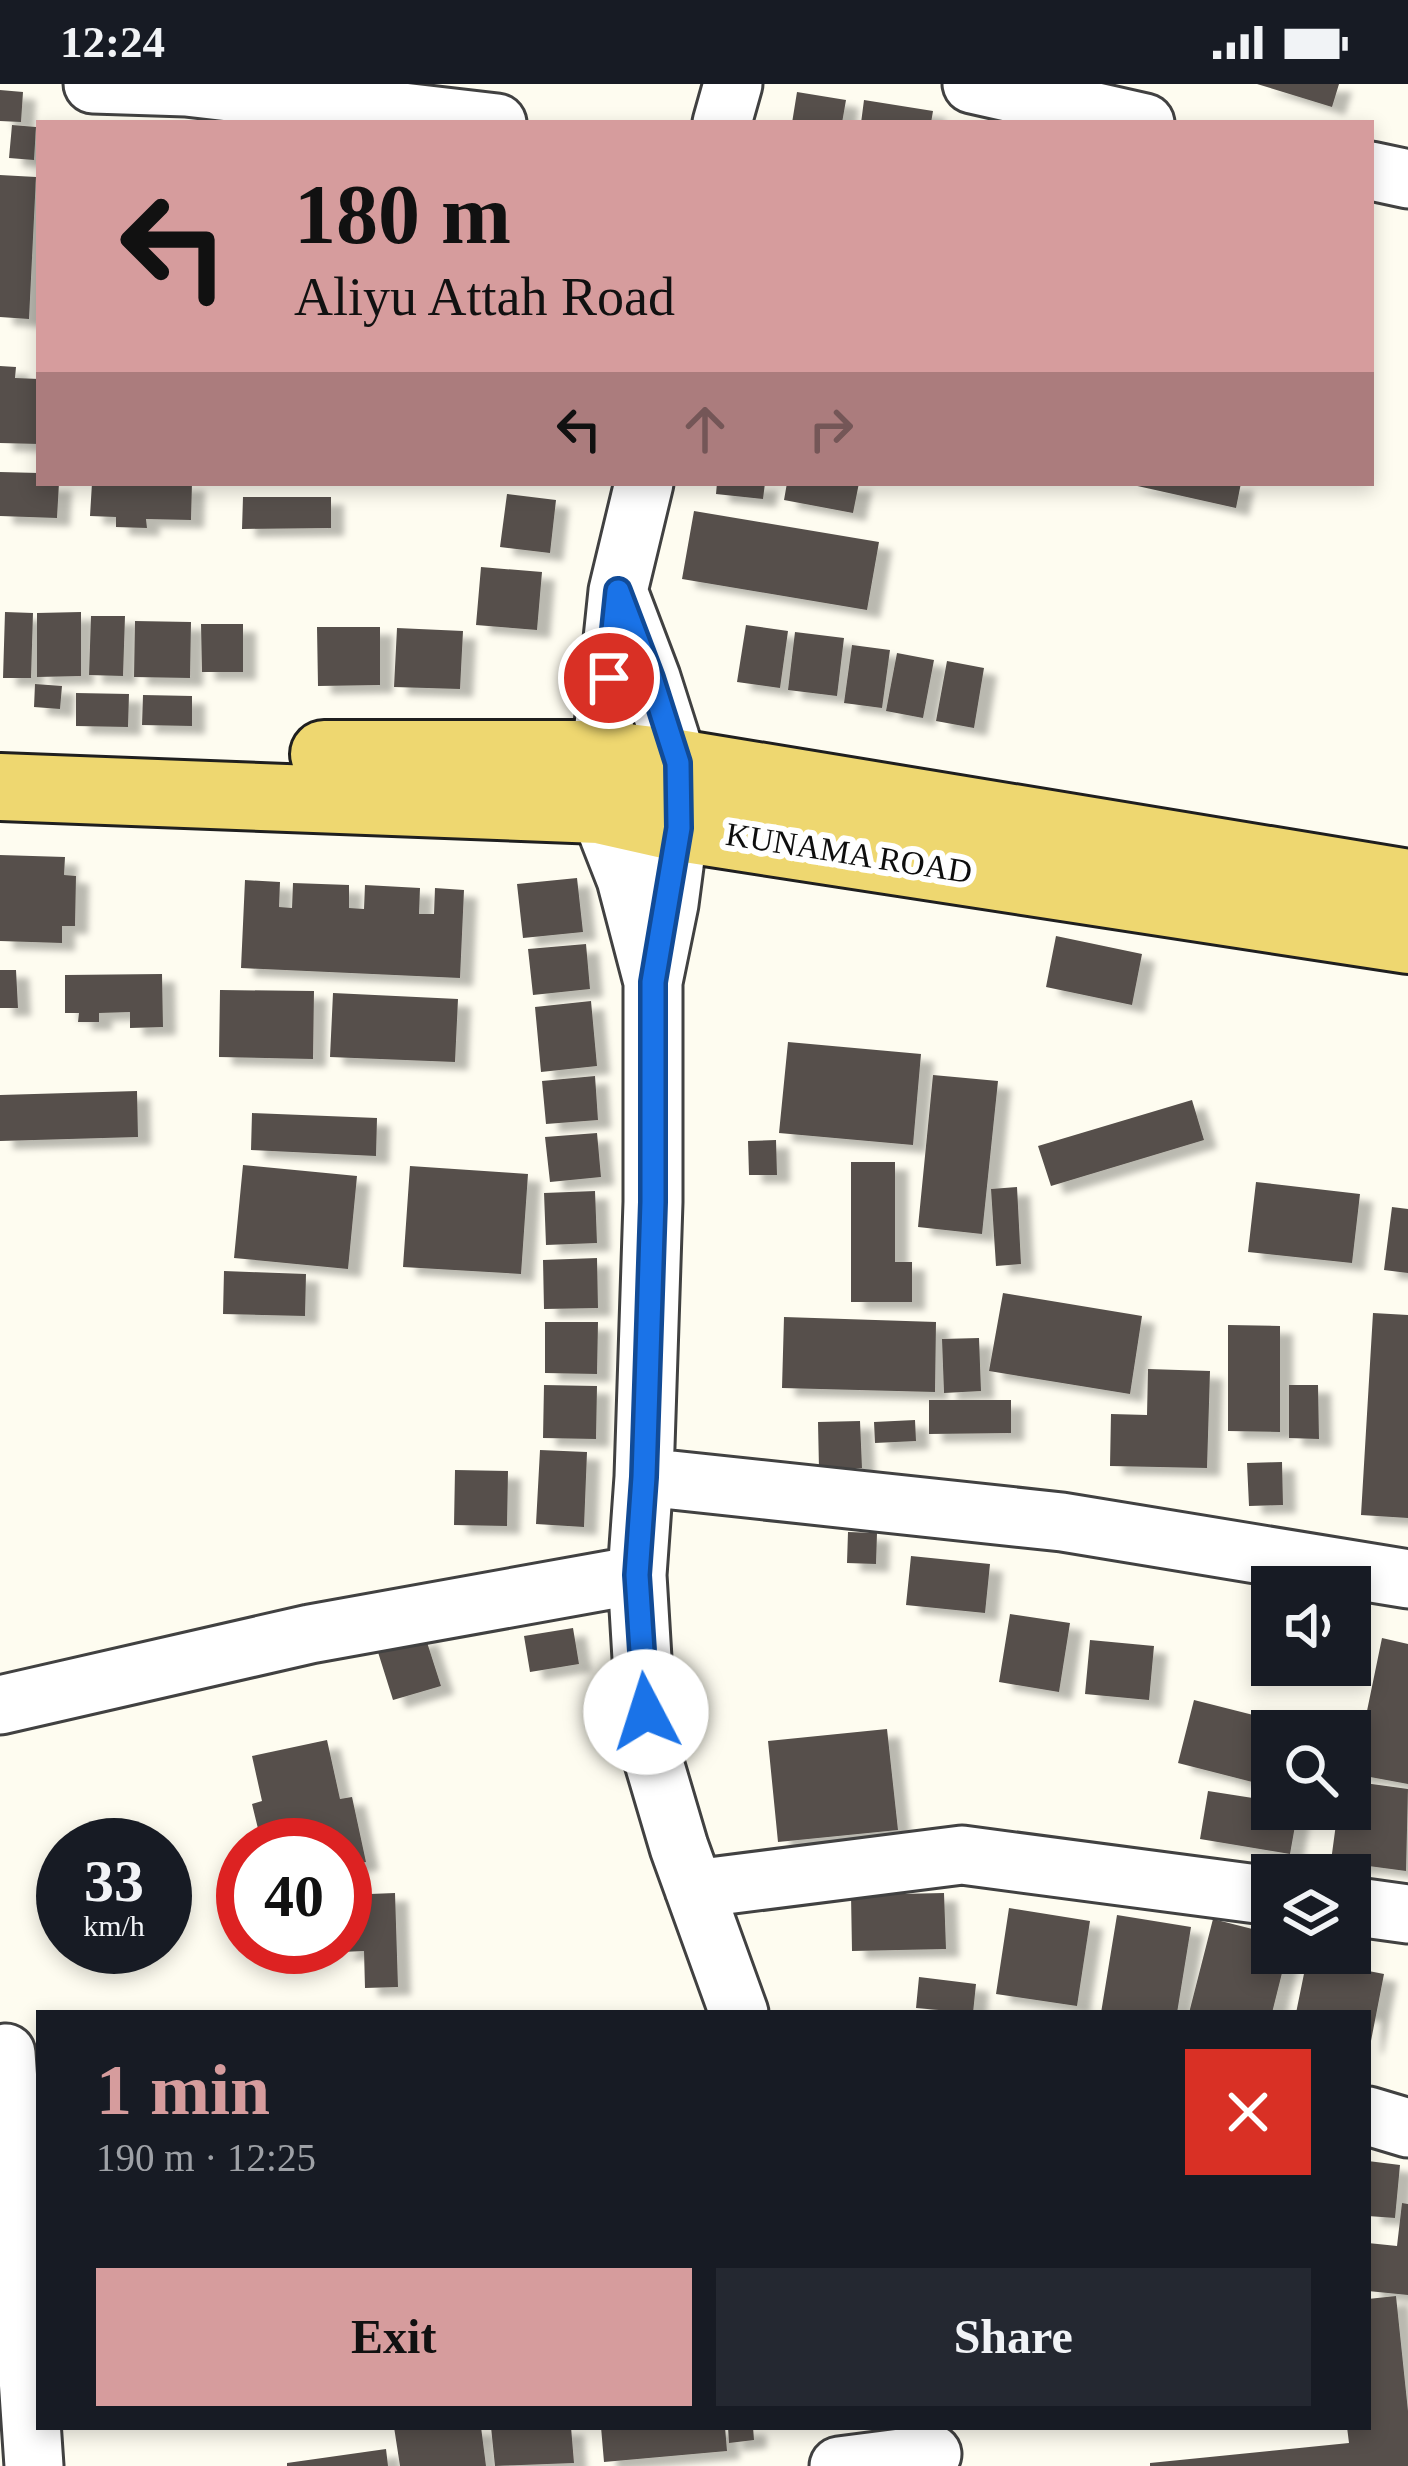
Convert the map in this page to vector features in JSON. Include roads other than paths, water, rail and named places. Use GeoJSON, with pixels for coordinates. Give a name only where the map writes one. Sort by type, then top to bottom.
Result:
{"type":"FeatureCollection","features":[{"type":"Feature","properties":{"kind":"main road","name":"KUNAMA ROAD"},"geometry":{"type":"LineString","coordinates":[[0,744],[356,755],[600,782],[679,828],[1408,940]]}},
{"type":"Feature","properties":{"kind":"main road","name":"KUNAMA ROAD"},"geometry":{"type":"LineString","coordinates":[[0,787],[600,782],[678,763],[1408,883]]}},
{"type":"Feature","properties":{"kind":"street"},"geometry":{"type":"LineString","coordinates":[[93,84],[186,87],[471,120]]}},
{"type":"Feature","properties":{"kind":"street"},"geometry":{"type":"LineString","coordinates":[[723,120],[733,84]]}},
{"type":"Feature","properties":{"kind":"street"},"geometry":{"type":"LineString","coordinates":[[972,84],[1131,120]]}},
{"type":"Feature","properties":{"kind":"street"},"geometry":{"type":"LineString","coordinates":[[1374,172],[1408,179]]}},
{"type":"Feature","properties":{"kind":"street"},"geometry":{"type":"LineString","coordinates":[[643,486],[618,591],[600,782],[653,982]]}},
{"type":"Feature","properties":{"kind":"street"},"geometry":{"type":"LineString","coordinates":[[618,591],[678,763],[679,828],[653,982],[653,1202],[637,1575],[650,1749],[738,2010]]}},
{"type":"Feature","properties":{"kind":"street"},"geometry":{"type":"LineString","coordinates":[[644,1477],[1062,1522],[1408,1579]]}},
{"type":"Feature","properties":{"kind":"street"},"geometry":{"type":"LineString","coordinates":[[0,1705],[310,1634],[637,1575]]}},
{"type":"Feature","properties":{"kind":"street"},"geometry":{"type":"LineString","coordinates":[[694,1889],[962,1855],[1251,1893]]}},
{"type":"Feature","properties":{"kind":"street"},"geometry":{"type":"LineString","coordinates":[[1371,1909],[1408,1914]]}},
{"type":"Feature","properties":{"kind":"street"},"geometry":{"type":"LineString","coordinates":[[6,2053],[34,2466]]}},
{"type":"Feature","properties":{"kind":"street"},"geometry":{"type":"LineString","coordinates":[[1371,2117],[1408,2128]]}},
{"type":"Feature","properties":{"kind":"street"},"geometry":{"type":"LineString","coordinates":[[839,2466],[930,2449]]}}]}
